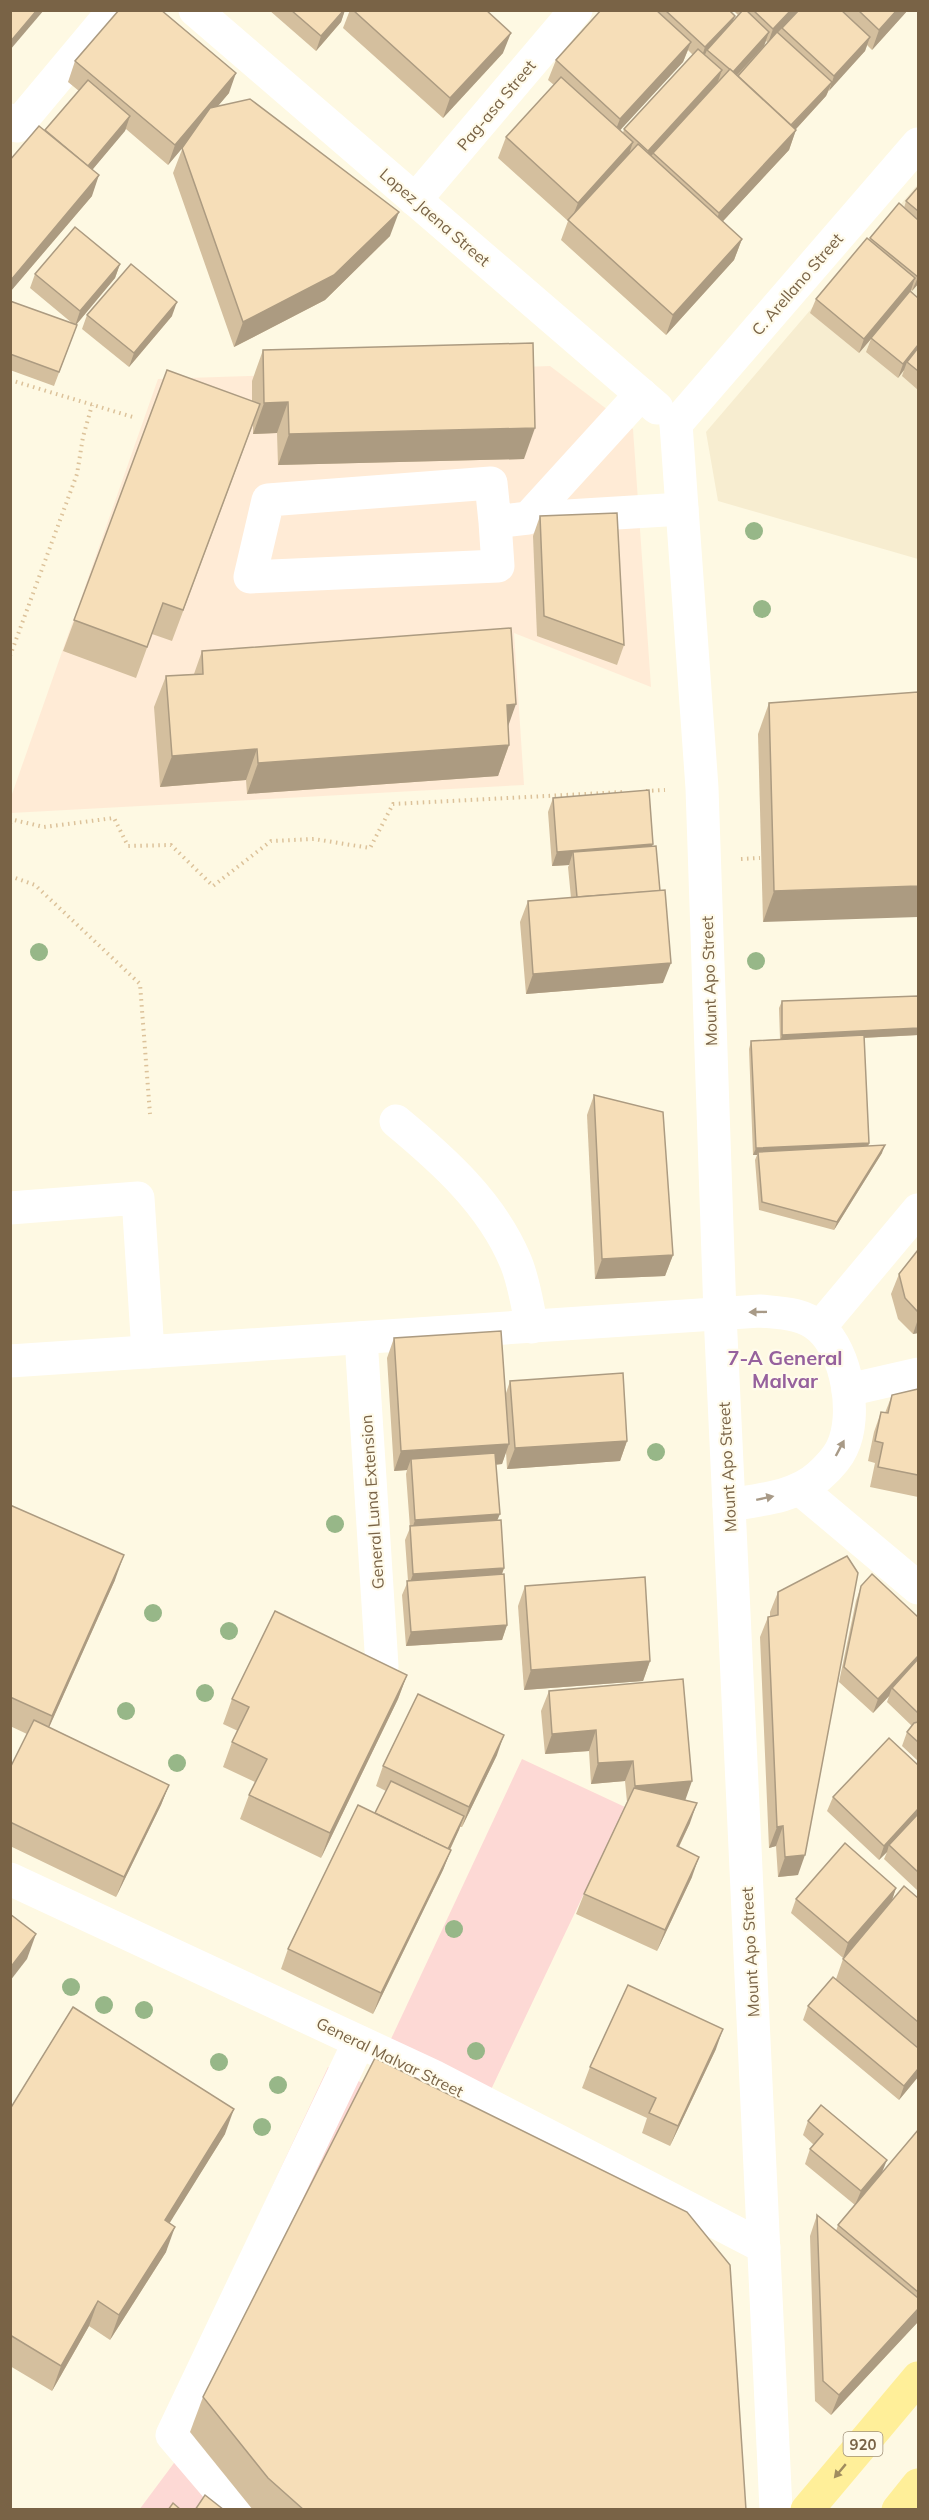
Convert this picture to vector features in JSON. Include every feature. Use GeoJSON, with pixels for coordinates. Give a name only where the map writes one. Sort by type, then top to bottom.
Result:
{"type":"FeatureCollection","features":[{"type":"Feature","properties":{"kind":"main road","name":"920"},"geometry":{"type":"LineString","coordinates":[[807,2510],[918,2379]]}},
{"type":"Feature","properties":{"kind":"main road"},"geometry":{"type":"LineString","coordinates":[[898,2510],[918,2485]]}},
{"type":"Feature","properties":{"kind":"street"},"geometry":{"type":"LineString","coordinates":[[14,123],[114,10]]}},
{"type":"Feature","properties":{"kind":"street","name":"Lopez Jaena Street"},"geometry":{"type":"LineString","coordinates":[[195,10],[676,424]]}},
{"type":"Feature","properties":{"kind":"street","name":"Pag-asa Street"},"geometry":{"type":"LineString","coordinates":[[415,200],[576,10]]}},
{"type":"Feature","properties":{"kind":"street","name":"C. Arellano Street"},"geometry":{"type":"LineString","coordinates":[[676,424],[918,144]]}},
{"type":"Feature","properties":{"kind":"street"},"geometry":{"type":"LineString","coordinates":[[528,518],[641,394]]}},
{"type":"Feature","properties":{"kind":"street","name":"Mount Apo Street"},"geometry":{"type":"LineString","coordinates":[[676,424],[702,788],[720,1314],[776,2510]]}},
{"type":"Feature","properties":{"kind":"street"},"geometry":{"type":"LineString","coordinates":[[491,483],[495,522],[498,566],[250,577],[268,500],[491,483]]}},
{"type":"Feature","properties":{"kind":"street"},"geometry":{"type":"LineString","coordinates":[[495,522],[682,509]]}},
{"type":"Feature","properties":{"kind":"street"},"geometry":{"type":"LineString","coordinates":[[396,1121],[453,1171],[501,1232],[516,1261],[532,1327]]}},
{"type":"Feature","properties":{"kind":"street"},"geometry":{"type":"LineString","coordinates":[[10,1208],[138,1198],[148,1352]]}},
{"type":"Feature","properties":{"kind":"street"},"geometry":{"type":"LineString","coordinates":[[820,1328],[918,1210]]}},
{"type":"Feature","properties":{"kind":"street"},"geometry":{"type":"LineString","coordinates":[[10,1361],[760,1311],[804,1318],[820,1328],[835,1346],[848,1390],[848,1430],[842,1449],[819,1477],[800,1489],[766,1499],[729,1505]]}},
{"type":"Feature","properties":{"kind":"street","name":"General Luna Extension"},"geometry":{"type":"LineString","coordinates":[[362,1338],[382,1666]]}},
{"type":"Feature","properties":{"kind":"street"},"geometry":{"type":"LineString","coordinates":[[848,1390],[918,1374]]}},
{"type":"Feature","properties":{"kind":"street"},"geometry":{"type":"LineString","coordinates":[[800,1489],[918,1588]]}},
{"type":"Feature","properties":{"kind":"street","name":"General Malvar Street"},"geometry":{"type":"LineString","coordinates":[[10,1879],[433,2076],[764,2247]]}},
{"type":"Feature","properties":{"kind":"street"},"geometry":{"type":"LineString","coordinates":[[236,2510],[172,2435],[359,2042]]}},
{"type":"Feature","properties":{"kind":"path"},"geometry":{"type":"LineString","coordinates":[[10,380],[133,417]]}},
{"type":"Feature","properties":{"kind":"path"},"geometry":{"type":"LineString","coordinates":[[10,656],[77,474],[83,437],[92,405]]}},
{"type":"Feature","properties":{"kind":"path"},"geometry":{"type":"LineString","coordinates":[[643,791],[702,788]]}},
{"type":"Feature","properties":{"kind":"path"},"geometry":{"type":"LineString","coordinates":[[10,823],[14,820],[44,828],[114,818],[128,846],[171,845],[213,886],[271,841],[314,839],[370,848],[393,804],[631,792]]}},
{"type":"Feature","properties":{"kind":"path"},"geometry":{"type":"LineString","coordinates":[[740,859],[760,858]]}},
{"type":"Feature","properties":{"kind":"path"},"geometry":{"type":"LineString","coordinates":[[10,876],[35,885],[140,984],[150,1114]]}},
{"type":"Feature","properties":{"kind":"shaded area"},"geometry":{"type":"Polygon","coordinates":[[[918,184],[918,559],[718,501],[706,432],[918,184]]]}},
{"type":"Feature","properties":{"kind":"shaded area"},"geometry":{"type":"Polygon","coordinates":[[[550,366],[633,429],[651,687],[514,633],[524,785],[11,813],[11,797],[158,379],[550,366]]]}},
{"type":"Feature","properties":{"kind":"shaded area"},"geometry":{"type":"Polygon","coordinates":[[[522,1759],[625,1807],[470,2134],[736,2509],[139,2510],[177,2459],[157,2433],[328,2067],[369,2086],[522,1759]]]}},
{"type":"Feature","properties":{"kind":"building"},"geometry":{"type":"Polygon","coordinates":[[[10,10],[37,10],[10,42],[10,10]]]}},
{"type":"Feature","properties":{"kind":"building"},"geometry":{"type":"Polygon","coordinates":[[[119,10],[161,10],[236,73],[175,145],[75,61],[119,10]]]}},
{"type":"Feature","properties":{"kind":"building"},"geometry":{"type":"Polygon","coordinates":[[[291,10],[344,10],[321,36],[291,10]]]}},
{"type":"Feature","properties":{"kind":"building"},"geometry":{"type":"Polygon","coordinates":[[[353,10],[486,10],[511,33],[450,98],[353,10]]]}},
{"type":"Feature","properties":{"kind":"building"},"geometry":{"type":"Polygon","coordinates":[[[601,10],[656,10],[691,42],[620,119],[556,60],[601,10]]]}},
{"type":"Feature","properties":{"kind":"building"},"geometry":{"type":"Polygon","coordinates":[[[665,10],[729,10],[735,16],[705,47],[665,10]]]}},
{"type":"Feature","properties":{"kind":"building"},"geometry":{"type":"Polygon","coordinates":[[[743,10],[746,10],[769,32],[733,72],[707,50],[743,10]]]}},
{"type":"Feature","properties":{"kind":"building"},"geometry":{"type":"Polygon","coordinates":[[[753,10],[791,10],[773,29],[753,10]]]}},
{"type":"Feature","properties":{"kind":"building"},"geometry":{"type":"Polygon","coordinates":[[[799,10],[841,10],[870,37],[834,76],[782,28],[799,10]]]}},
{"type":"Feature","properties":{"kind":"building"},"geometry":{"type":"Polygon","coordinates":[[[858,10],[897,10],[879,30],[858,10]]]}},
{"type":"Feature","properties":{"kind":"building"},"geometry":{"type":"Polygon","coordinates":[[[777,32],[832,82],[791,125],[738,76],[777,32]]]}},
{"type":"Feature","properties":{"kind":"building"},"geometry":{"type":"Polygon","coordinates":[[[698,49],[722,70],[648,151],[624,129],[698,49]]]}},
{"type":"Feature","properties":{"kind":"building"},"geometry":{"type":"Polygon","coordinates":[[[730,69],[796,130],[719,213],[653,153],[730,69]]]}},
{"type":"Feature","properties":{"kind":"building"},"geometry":{"type":"Polygon","coordinates":[[[561,77],[633,142],[578,203],[506,137],[561,77]]]}},
{"type":"Feature","properties":{"kind":"building"},"geometry":{"type":"Polygon","coordinates":[[[88,80],[130,116],[88,166],[45,130],[88,80]]]}},
{"type":"Feature","properties":{"kind":"building"},"geometry":{"type":"Polygon","coordinates":[[[250,99],[399,212],[334,275],[243,322],[182,148],[210,108],[250,99]]]}},
{"type":"Feature","properties":{"kind":"building"},"geometry":{"type":"Polygon","coordinates":[[[39,126],[99,175],[11,280],[10,160],[39,126]]]}},
{"type":"Feature","properties":{"kind":"building"},"geometry":{"type":"Polygon","coordinates":[[[638,144],[742,239],[673,315],[568,220],[638,144]]]}},
{"type":"Feature","properties":{"kind":"building"},"geometry":{"type":"Polygon","coordinates":[[[918,187],[918,211],[906,201],[918,187]]]}},
{"type":"Feature","properties":{"kind":"building"},"geometry":{"type":"Polygon","coordinates":[[[899,203],[918,220],[918,277],[870,238],[899,203]]]}},
{"type":"Feature","properties":{"kind":"building"},"geometry":{"type":"Polygon","coordinates":[[[75,227],[120,264],[80,311],[35,274],[75,227]]]}},
{"type":"Feature","properties":{"kind":"building"},"geometry":{"type":"Polygon","coordinates":[[[867,238],[915,278],[864,339],[816,299],[867,238]]]}},
{"type":"Feature","properties":{"kind":"building"},"geometry":{"type":"Polygon","coordinates":[[[131,264],[177,302],[134,353],[87,315],[131,264]]]}},
{"type":"Feature","properties":{"kind":"building"},"geometry":{"type":"Polygon","coordinates":[[[910,291],[918,298],[918,345],[903,364],[871,338],[910,291]]]}},
{"type":"Feature","properties":{"kind":"building"},"geometry":{"type":"Polygon","coordinates":[[[10,301],[77,325],[59,372],[10,354],[10,301]]]}},
{"type":"Feature","properties":{"kind":"building"},"geometry":{"type":"Polygon","coordinates":[[[533,343],[535,428],[289,434],[288,402],[264,403],[263,350],[533,343]]]}},
{"type":"Feature","properties":{"kind":"building"},"geometry":{"type":"Polygon","coordinates":[[[918,348],[918,371],[907,362],[918,348]]]}},
{"type":"Feature","properties":{"kind":"building"},"geometry":{"type":"Polygon","coordinates":[[[167,370],[260,404],[183,610],[163,603],[147,647],[74,620],[167,370]]]}},
{"type":"Feature","properties":{"kind":"building"},"geometry":{"type":"Polygon","coordinates":[[[617,513],[624,645],[544,616],[540,516],[617,513]]]}},
{"type":"Feature","properties":{"kind":"building"},"geometry":{"type":"Polygon","coordinates":[[[511,628],[516,704],[507,705],[509,745],[258,763],[257,749],[172,756],[166,676],[203,674],[202,651],[511,628]]]}},
{"type":"Feature","properties":{"kind":"building"},"geometry":{"type":"Polygon","coordinates":[[[918,692],[918,886],[774,891],[769,703],[918,692]]]}},
{"type":"Feature","properties":{"kind":"building"},"geometry":{"type":"Polygon","coordinates":[[[649,790],[653,844],[557,852],[553,798],[649,790]]]}},
{"type":"Feature","properties":{"kind":"building"},"geometry":{"type":"Polygon","coordinates":[[[656,846],[660,891],[577,897],[573,852],[656,846]]]}},
{"type":"Feature","properties":{"kind":"building"},"geometry":{"type":"Polygon","coordinates":[[[665,890],[671,963],[533,974],[528,901],[665,890]]]}},
{"type":"Feature","properties":{"kind":"building"},"geometry":{"type":"Polygon","coordinates":[[[918,996],[918,1028],[782,1035],[782,1001],[918,996]]]}},
{"type":"Feature","properties":{"kind":"building"},"geometry":{"type":"Polygon","coordinates":[[[864,1035],[869,1143],[756,1148],[751,1041],[864,1035]]]}},
{"type":"Feature","properties":{"kind":"building"},"geometry":{"type":"Polygon","coordinates":[[[594,1095],[663,1112],[673,1255],[602,1259],[594,1095]]]}},
{"type":"Feature","properties":{"kind":"building"},"geometry":{"type":"Polygon","coordinates":[[[885,1145],[837,1222],[762,1202],[758,1152],[885,1145]]]}},
{"type":"Feature","properties":{"kind":"building"},"geometry":{"type":"Polygon","coordinates":[[[918,1250],[918,1312],[905,1298],[899,1274],[918,1250]]]}},
{"type":"Feature","properties":{"kind":"building"},"geometry":{"type":"Polygon","coordinates":[[[501,1331],[509,1444],[401,1451],[394,1338],[501,1331]]]}},
{"type":"Feature","properties":{"kind":"building"},"geometry":{"type":"Polygon","coordinates":[[[623,1373],[627,1441],[515,1448],[510,1381],[623,1373]]]}},
{"type":"Feature","properties":{"kind":"building"},"geometry":{"type":"Polygon","coordinates":[[[918,1389],[918,1475],[878,1467],[883,1443],[875,1441],[881,1412],[888,1413],[892,1395],[918,1389]]]}},
{"type":"Feature","properties":{"kind":"building"},"geometry":{"type":"Polygon","coordinates":[[[495,1453],[500,1514],[415,1520],[411,1459],[495,1453]]]}},
{"type":"Feature","properties":{"kind":"building"},"geometry":{"type":"Polygon","coordinates":[[[10,1505],[124,1555],[52,1716],[10,1697],[10,1505]]]}},
{"type":"Feature","properties":{"kind":"building"},"geometry":{"type":"Polygon","coordinates":[[[501,1520],[504,1568],[413,1574],[410,1526],[501,1520]]]}},
{"type":"Feature","properties":{"kind":"building"},"geometry":{"type":"Polygon","coordinates":[[[847,1556],[858,1573],[805,1855],[785,1857],[783,1826],[777,1827],[768,1617],[778,1615],[778,1592],[847,1556]]]}},
{"type":"Feature","properties":{"kind":"building"},"geometry":{"type":"Polygon","coordinates":[[[504,1574],[507,1625],[411,1632],[407,1581],[504,1574]]]}},
{"type":"Feature","properties":{"kind":"building"},"geometry":{"type":"Polygon","coordinates":[[[872,1574],[918,1617],[918,1656],[878,1699],[844,1667],[861,1586],[872,1574]]]}},
{"type":"Feature","properties":{"kind":"building"},"geometry":{"type":"Polygon","coordinates":[[[645,1577],[650,1661],[531,1670],[525,1586],[645,1577]]]}},
{"type":"Feature","properties":{"kind":"building"},"geometry":{"type":"Polygon","coordinates":[[[275,1611],[407,1675],[330,1833],[249,1795],[267,1759],[232,1742],[249,1707],[232,1699],[275,1611]]]}},
{"type":"Feature","properties":{"kind":"building"},"geometry":{"type":"Polygon","coordinates":[[[918,1659],[918,1713],[892,1688],[918,1659]]]}},
{"type":"Feature","properties":{"kind":"building"},"geometry":{"type":"Polygon","coordinates":[[[683,1679],[692,1781],[635,1786],[633,1761],[598,1763],[596,1730],[552,1734],[549,1691],[683,1679]]]}},
{"type":"Feature","properties":{"kind":"building"},"geometry":{"type":"Polygon","coordinates":[[[418,1694],[504,1735],[469,1807],[383,1766],[418,1694]]]}},
{"type":"Feature","properties":{"kind":"building"},"geometry":{"type":"Polygon","coordinates":[[[34,1720],[169,1785],[124,1877],[10,1822],[10,1768],[34,1720]]]}},
{"type":"Feature","properties":{"kind":"building"},"geometry":{"type":"Polygon","coordinates":[[[918,1722],[918,1742],[907,1732],[914,1723],[918,1722]]]}},
{"type":"Feature","properties":{"kind":"building"},"geometry":{"type":"Polygon","coordinates":[[[889,1738],[918,1765],[918,1809],[884,1846],[833,1797],[889,1738]]]}},
{"type":"Feature","properties":{"kind":"building"},"geometry":{"type":"Polygon","coordinates":[[[391,1781],[464,1816],[448,1849],[375,1813],[391,1781]]]}},
{"type":"Feature","properties":{"kind":"building"},"geometry":{"type":"Polygon","coordinates":[[[634,1788],[697,1803],[677,1846],[699,1857],[665,1930],[584,1894],[634,1788]]]}},
{"type":"Feature","properties":{"kind":"building"},"geometry":{"type":"Polygon","coordinates":[[[358,1805],[451,1850],[381,1993],[288,1949],[358,1805]]]}},
{"type":"Feature","properties":{"kind":"building"},"geometry":{"type":"Polygon","coordinates":[[[918,1814],[918,1872],[889,1845],[918,1814]]]}},
{"type":"Feature","properties":{"kind":"building"},"geometry":{"type":"Polygon","coordinates":[[[845,1843],[896,1888],[848,1943],[796,1899],[845,1843]]]}},
{"type":"Feature","properties":{"kind":"building"},"geometry":{"type":"Polygon","coordinates":[[[904,1886],[918,1898],[918,2022],[843,1959],[904,1886]]]}},
{"type":"Feature","properties":{"kind":"building"},"geometry":{"type":"Polygon","coordinates":[[[10,1914],[36,1934],[10,1968],[10,1914]]]}},
{"type":"Feature","properties":{"kind":"building"},"geometry":{"type":"Polygon","coordinates":[[[833,1977],[918,2048],[918,2069],[904,2086],[808,2006],[833,1977]]]}},
{"type":"Feature","properties":{"kind":"building"},"geometry":{"type":"Polygon","coordinates":[[[628,1985],[723,2029],[678,2126],[649,2113],[656,2098],[590,2067],[628,1985]]]}},
{"type":"Feature","properties":{"kind":"building"},"geometry":{"type":"Polygon","coordinates":[[[73,2007],[234,2109],[165,2220],[175,2227],[119,2315],[98,2301],[61,2366],[10,2335],[10,2109],[73,2007]]]}},
{"type":"Feature","properties":{"kind":"building"},"geometry":{"type":"Polygon","coordinates":[[[375,2058],[687,2212],[730,2265],[746,2510],[304,2510],[268,2478],[203,2397],[375,2058]]]}},
{"type":"Feature","properties":{"kind":"building"},"geometry":{"type":"Polygon","coordinates":[[[821,2105],[887,2160],[861,2191],[810,2149],[823,2134],[808,2121],[821,2105]]]}},
{"type":"Feature","properties":{"kind":"building"},"geometry":{"type":"Polygon","coordinates":[[[918,2130],[918,2292],[838,2225],[918,2130]]]}},
{"type":"Feature","properties":{"kind":"building"},"geometry":{"type":"Polygon","coordinates":[[[817,2215],[918,2298],[918,2309],[839,2395],[823,2381],[817,2215]]]}},
{"type":"Feature","properties":{"kind":"building"},"geometry":{"type":"Polygon","coordinates":[[[205,2495],[224,2510],[195,2510],[205,2495]]]}},
{"type":"Feature","properties":{"kind":"building"},"geometry":{"type":"Polygon","coordinates":[[[173,2503],[181,2510],[168,2510],[173,2503]]]}},
{"type":"Feature","properties":{"kind":"district","name":"7-A General Malvar"},"geometry":{"type":"Point","coordinates":[785,1368]}}]}
